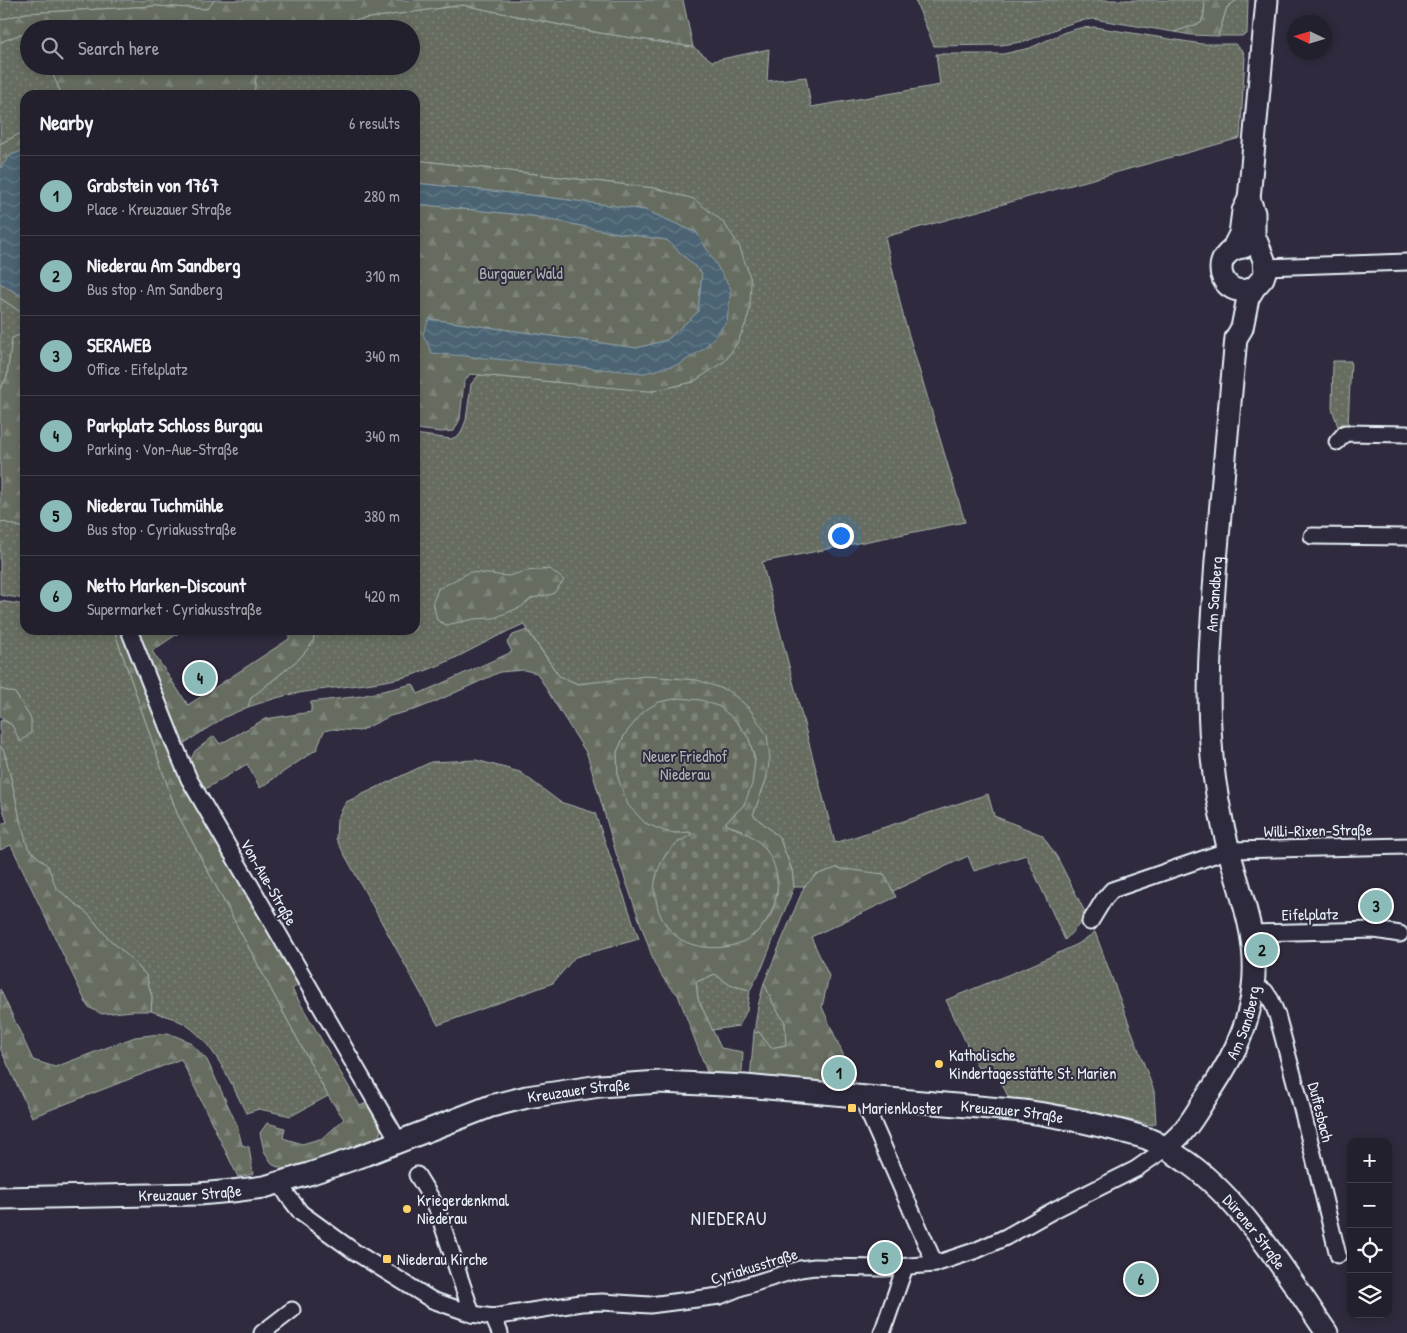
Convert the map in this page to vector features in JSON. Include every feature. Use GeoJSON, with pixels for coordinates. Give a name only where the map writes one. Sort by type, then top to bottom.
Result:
{"type":"FeatureCollection","features":[{"type":"Feature","properties":{"kind":"main road"},"geometry":{"type":"LineString","coordinates":[[1232,250],[1240,234],[1243,211],[1249,200],[1267,0]]}},
{"type":"Feature","properties":{"kind":"main road"},"geometry":{"type":"LineString","coordinates":[[1236,338],[1242,328],[1248,298],[1263,278],[1263,262],[1254,236],[1254,213],[1249,200]]}},
{"type":"Feature","properties":{"kind":"main road"},"geometry":{"type":"LineString","coordinates":[[1236,338],[1232,326],[1232,302],[1229,286],[1222,276],[1221,270],[1223,258],[1238,247],[1251,248],[1257,251],[1263,262]]}},
{"type":"Feature","properties":{"kind":"main road"},"geometry":{"type":"LineString","coordinates":[[1229,286],[1241,291],[1254,288]]}},
{"type":"Feature","properties":{"kind":"main road","name":"Am Sandberg"},"geometry":{"type":"LineString","coordinates":[[1166,1148],[1186,1128],[1232,1056],[1246,1019],[1253,988],[1254,955],[1252,933],[1229,850],[1216,788],[1211,745],[1208,670],[1236,338]]}},
{"type":"Feature","properties":{"kind":"main road","name":"Kreuzauer Straße"},"geometry":{"type":"LineString","coordinates":[[0,1198],[198,1194],[238,1191],[280,1183],[317,1172],[491,1106],[527,1096],[600,1086],[660,1082],[745,1086],[1024,1111],[1067,1117],[1146,1138],[1166,1148]]}},
{"type":"Feature","properties":{"kind":"main road","name":"Dürener Straße"},"geometry":{"type":"LineString","coordinates":[[1166,1148],[1199,1170],[1240,1212],[1284,1270],[1327,1333]]}},
{"type":"Feature","properties":{"kind":"street"},"geometry":{"type":"LineString","coordinates":[[1263,262],[1407,262]]}},
{"type":"Feature","properties":{"kind":"street"},"geometry":{"type":"LineString","coordinates":[[1337,442],[1345,433],[1407,434]]}},
{"type":"Feature","properties":{"kind":"street"},"geometry":{"type":"LineString","coordinates":[[1312,536],[1407,538]]}},
{"type":"Feature","properties":{"kind":"street","name":"Von-Aue-Straße"},"geometry":{"type":"LineString","coordinates":[[131,635],[189,778],[399,1142]]}},
{"type":"Feature","properties":{"kind":"street","name":"Willi-Rixen-Straße"},"geometry":{"type":"LineString","coordinates":[[1229,850],[1407,846]]}},
{"type":"Feature","properties":{"kind":"street"},"geometry":{"type":"LineString","coordinates":[[1090,922],[1112,890],[1229,850]]}},
{"type":"Feature","properties":{"kind":"street","name":"Eifelplatz"},"geometry":{"type":"LineString","coordinates":[[1252,933],[1375,930],[1400,934]]}},
{"type":"Feature","properties":{"kind":"street","name":"Duffesbach"},"geometry":{"type":"LineString","coordinates":[[1253,988],[1265,992],[1271,1000],[1277,1015],[1338,1255]]}},
{"type":"Feature","properties":{"kind":"street"},"geometry":{"type":"LineString","coordinates":[[861,1096],[935,1264]]}},
{"type":"Feature","properties":{"kind":"street","name":"Cyriakusstraße"},"geometry":{"type":"LineString","coordinates":[[280,1183],[301,1213],[354,1252],[432,1300],[472,1314],[493,1317],[582,1303],[650,1304],[720,1296],[800,1269],[815,1267],[906,1267],[935,1264],[977,1250],[1006,1237],[1056,1209],[1136,1170],[1166,1148]]}},
{"type":"Feature","properties":{"kind":"street"},"geometry":{"type":"LineString","coordinates":[[418,1175],[436,1206],[472,1314]]}},
{"type":"Feature","properties":{"kind":"street"},"geometry":{"type":"LineString","coordinates":[[882,1333],[906,1267]]}},
{"type":"Feature","properties":{"kind":"street"},"geometry":{"type":"LineString","coordinates":[[262,1333],[292,1310]]}},
{"type":"Feature","properties":{"kind":"street"},"geometry":{"type":"LineString","coordinates":[[493,1317],[500,1333]]}},
{"type":"Feature","properties":{"kind":"green space"},"geometry":{"type":"Polygon","coordinates":[[[0,0],[215,0],[208,9],[155,6],[26,13],[0,20],[0,0]]]}},
{"type":"Feature","properties":{"kind":"green space"},"geometry":{"type":"Polygon","coordinates":[[[215,0],[683,0],[693,47],[600,33],[463,5],[356,20],[20,20],[20,34],[0,42],[0,20],[26,13],[155,6],[207,9],[215,0]]]}},
{"type":"Feature","properties":{"kind":"green space"},"geometry":{"type":"Polygon","coordinates":[[[915,0],[1205,0],[1201,23],[1174,32],[1093,19],[1063,26],[1027,41],[1002,45],[934,46],[915,0]]]}},
{"type":"Feature","properties":{"kind":"green space"},"geometry":{"type":"Polygon","coordinates":[[[1205,0],[1237,0],[1227,7],[1218,36],[1174,32],[1201,23],[1205,0]]]}},
{"type":"Feature","properties":{"kind":"green space"},"geometry":{"type":"Polygon","coordinates":[[[1237,0],[1248,0],[1247,34],[1241,36],[1218,36],[1227,7],[1237,0]]]}},
{"type":"Feature","properties":{"kind":"green space"},"geometry":{"type":"Polygon","coordinates":[[[463,5],[600,33],[693,47],[712,61],[769,49],[767,81],[806,77],[811,107],[940,85],[936,54],[1003,54],[1030,48],[1065,32],[1080,28],[1094,27],[1202,44],[1235,44],[1243,51],[1245,58],[1240,138],[885,237],[904,319],[965,522],[762,562],[835,843],[988,794],[994,816],[1042,835],[1057,857],[1087,916],[1065,940],[1026,855],[974,871],[968,856],[893,891],[884,874],[816,875],[804,887],[794,887],[792,870],[779,837],[753,815],[766,780],[612,681],[578,684],[559,676],[524,624],[453,659],[409,676],[288,695],[248,707],[251,698],[300,658],[313,642],[314,635],[420,635],[420,435],[451,439],[460,435],[466,420],[471,384],[479,375],[653,391],[693,382],[725,360],[737,343],[746,323],[654,188],[420,161],[420,90],[255,90],[256,75],[420,75],[420,20],[356,20],[463,5]]]}},
{"type":"Feature","properties":{"kind":"green space"},"geometry":{"type":"Polygon","coordinates":[[[20,34],[20,75],[53,75],[60,90],[20,90],[20,134],[0,144],[0,42],[20,34]]]}},
{"type":"Feature","properties":{"kind":"green space"},"geometry":{"type":"Polygon","coordinates":[[[53,75],[256,75],[255,90],[60,90],[53,75]]]}},
{"type":"Feature","properties":{"kind":"green space"},"geometry":{"type":"Polygon","coordinates":[[[20,134],[20,152],[11,155],[0,168],[0,144],[20,134]]]}},
{"type":"Feature","properties":{"kind":"green space","name":"Burgauer Wald"},"geometry":{"type":"Polygon","coordinates":[[[420,161],[654,188],[694,199],[722,221],[739,245],[751,280],[750,308],[737,343],[725,361],[693,382],[653,391],[470,374],[464,382],[460,419],[454,431],[441,432],[420,430],[420,205],[533,216],[606,231],[667,240],[702,273],[698,312],[667,340],[637,348],[430,319],[644,373],[727,321],[697,233],[645,210],[420,184],[420,161]]]}},
{"type":"Feature","properties":{"kind":"green space"},"geometry":{"type":"Polygon","coordinates":[[[0,283],[20,295],[20,312],[0,298],[0,283]]]}},
{"type":"Feature","properties":{"kind":"green space"},"geometry":{"type":"Polygon","coordinates":[[[0,298],[20,312],[20,335],[12,338],[7,377],[0,389],[0,298]]]}},
{"type":"Feature","properties":{"kind":"green space"},"geometry":{"type":"Polygon","coordinates":[[[20,335],[20,527],[0,521],[0,389],[7,377],[12,338],[20,335]]]}},
{"type":"Feature","properties":{"kind":"green space"},"geometry":{"type":"Polygon","coordinates":[[[1333,361],[1351,361],[1348,426],[1338,427],[1332,408],[1333,361]]]}},
{"type":"Feature","properties":{"kind":"green space"},"geometry":{"type":"Polygon","coordinates":[[[0,521],[20,527],[20,598],[0,595],[0,521]]]}},
{"type":"Feature","properties":{"kind":"green space"},"geometry":{"type":"Polygon","coordinates":[[[550,569],[564,580],[553,594],[532,598],[521,607],[494,618],[474,619],[446,625],[437,620],[433,602],[438,589],[470,572],[508,576],[526,571],[550,569]]]}},
{"type":"Feature","properties":{"kind":"green space"},"geometry":{"type":"Polygon","coordinates":[[[0,601],[20,604],[20,635],[116,635],[177,813],[328,1096],[291,1116],[259,1109],[246,1113],[220,1062],[202,1039],[181,1022],[151,1011],[152,997],[146,975],[108,938],[89,915],[55,888],[48,866],[28,848],[4,751],[0,746],[0,721],[2,720],[12,725],[31,719],[15,693],[0,689],[0,601]]]}},
{"type":"Feature","properties":{"kind":"green space"},"geometry":{"type":"Polygon","coordinates":[[[527,630],[559,676],[578,684],[646,676],[697,680],[729,691],[749,708],[767,735],[770,758],[766,780],[753,815],[779,837],[792,870],[794,887],[762,968],[750,990],[730,985],[715,974],[696,982],[698,999],[721,1048],[743,1052],[742,1072],[732,1075],[707,1072],[678,995],[665,981],[655,965],[616,853],[587,754],[537,673],[524,670],[500,672],[437,701],[417,709],[390,716],[360,731],[332,729],[324,731],[317,749],[260,788],[247,764],[202,791],[188,765],[195,751],[214,736],[220,744],[265,719],[311,712],[311,702],[361,696],[413,684],[418,694],[512,652],[507,642],[513,635],[527,630]],[[737,722],[625,734],[617,752],[618,778],[675,833],[690,832],[692,835],[678,842],[752,937],[771,915],[777,894],[777,877],[742,830],[727,825],[726,822],[744,805],[755,760],[749,739],[737,722]]]}},
{"type":"Feature","properties":{"kind":"green space"},"geometry":{"type":"Polygon","coordinates":[[[116,635],[176,635],[152,651],[188,705],[289,639],[289,635],[314,635],[313,642],[300,658],[251,698],[248,707],[225,717],[172,751],[301,983],[292,989],[360,1106],[370,1101],[382,1125],[379,1137],[343,1154],[286,1170],[273,1165],[264,1151],[260,1133],[267,1123],[285,1128],[283,1138],[302,1144],[323,1138],[344,1119],[328,1096],[177,813],[116,635]]]}},
{"type":"Feature","properties":{"kind":"green space"},"geometry":{"type":"Polygon","coordinates":[[[0,689],[15,693],[31,719],[31,733],[20,742],[12,725],[0,717],[0,689]]]}},
{"type":"Feature","properties":{"kind":"green space","name":"Neuer Friedhof Niederau"},"geometry":{"type":"Polygon","coordinates":[[[679,698],[701,700],[720,707],[737,722],[749,739],[755,760],[752,784],[744,805],[726,822],[727,825],[744,832],[756,840],[769,854],[777,878],[777,891],[769,916],[762,927],[743,942],[733,945],[709,948],[697,946],[677,937],[663,921],[656,899],[655,880],[657,872],[664,858],[674,846],[692,834],[690,832],[675,833],[664,831],[645,823],[628,805],[618,778],[617,752],[625,734],[644,711],[659,702],[679,698]]]}},
{"type":"Feature","properties":{"kind":"green space"},"geometry":{"type":"Polygon","coordinates":[[[0,746],[4,751],[28,848],[48,866],[56,888],[89,915],[108,938],[146,975],[152,997],[151,1011],[102,1014],[88,1007],[11,845],[0,850],[0,824],[7,822],[0,799],[0,746]]]}},
{"type":"Feature","properties":{"kind":"green space"},"geometry":{"type":"Polygon","coordinates":[[[476,760],[520,772],[560,802],[595,813],[639,939],[575,957],[553,983],[438,1025],[336,839],[337,819],[346,802],[431,762],[476,760]]]}},
{"type":"Feature","properties":{"kind":"green space"},"geometry":{"type":"Polygon","coordinates":[[[836,868],[884,874],[896,897],[811,937],[829,976],[822,1007],[858,1088],[750,1079],[754,1033],[759,1032],[771,1048],[786,1045],[785,1022],[775,1007],[764,983],[804,887],[816,875],[836,868]]]}},
{"type":"Feature","properties":{"kind":"green space"},"geometry":{"type":"Polygon","coordinates":[[[1095,932],[1154,1091],[1156,1123],[1153,1125],[1069,1107],[1010,1101],[992,1062],[978,1068],[946,1000],[1032,965],[1078,944],[1095,932]]]}},
{"type":"Feature","properties":{"kind":"green space"},"geometry":{"type":"Polygon","coordinates":[[[715,974],[730,985],[750,990],[747,1010],[739,1026],[712,1030],[698,999],[696,982],[715,974]]]}},
{"type":"Feature","properties":{"kind":"green space"},"geometry":{"type":"Polygon","coordinates":[[[764,983],[775,1007],[785,1022],[786,1045],[771,1048],[759,1032],[754,1033],[764,983]]]}},
{"type":"Feature","properties":{"kind":"green space"},"geometry":{"type":"Polygon","coordinates":[[[0,989],[33,1060],[55,1067],[135,1037],[168,1033],[190,1042],[207,1060],[237,1125],[242,1145],[249,1147],[253,1174],[238,1177],[181,1059],[32,1117],[0,1048],[0,989]]]}},
{"type":"Feature","properties":{"kind":"water"},"geometry":{"type":"Polygon","coordinates":[[[20,152],[20,295],[0,283],[0,168],[11,155],[20,152]]]}},
{"type":"Feature","properties":{"kind":"water"},"geometry":{"type":"Polygon","coordinates":[[[420,184],[645,210],[697,233],[731,289],[727,321],[705,348],[680,364],[644,373],[432,353],[423,334],[429,319],[637,348],[667,340],[698,312],[702,273],[667,240],[606,231],[533,216],[420,205],[420,184]]]}},
{"type":"Feature","properties":{"kind":"place","name":"Parkplatz Schloss Burgau"},"geometry":{"type":"Point","coordinates":[200,678]}},
{"type":"Feature","properties":{"kind":"place","name":"SERAWEB"},"geometry":{"type":"Point","coordinates":[1376,906]}},
{"type":"Feature","properties":{"kind":"place","name":"Niederau Am Sandberg"},"geometry":{"type":"Point","coordinates":[1262,950]}},
{"type":"Feature","properties":{"kind":"place","name":"Katholische Kindertagesstätte St. Marien"},"geometry":{"type":"Point","coordinates":[939,1064]}},
{"type":"Feature","properties":{"kind":"place","name":"Grabstein von 1767"},"geometry":{"type":"Point","coordinates":[839,1073]}},
{"type":"Feature","properties":{"kind":"place","name":"Marienkloster"},"geometry":{"type":"Point","coordinates":[852,1108]}},
{"type":"Feature","properties":{"kind":"place","name":"Kriegerdenkmal Niederau"},"geometry":{"type":"Point","coordinates":[407,1209]}},
{"type":"Feature","properties":{"kind":"place","name":"Niederau Tuchmühle"},"geometry":{"type":"Point","coordinates":[885,1258]}},
{"type":"Feature","properties":{"kind":"place","name":"Niederau Kirche"},"geometry":{"type":"Point","coordinates":[387,1259]}},
{"type":"Feature","properties":{"kind":"place","name":"Netto Marken-Discount"},"geometry":{"type":"Point","coordinates":[1141,1279]}},
{"type":"Feature","properties":{"kind":"district","name":"NIEDERAU"},"geometry":{"type":"Point","coordinates":[729,1218]}}]}
